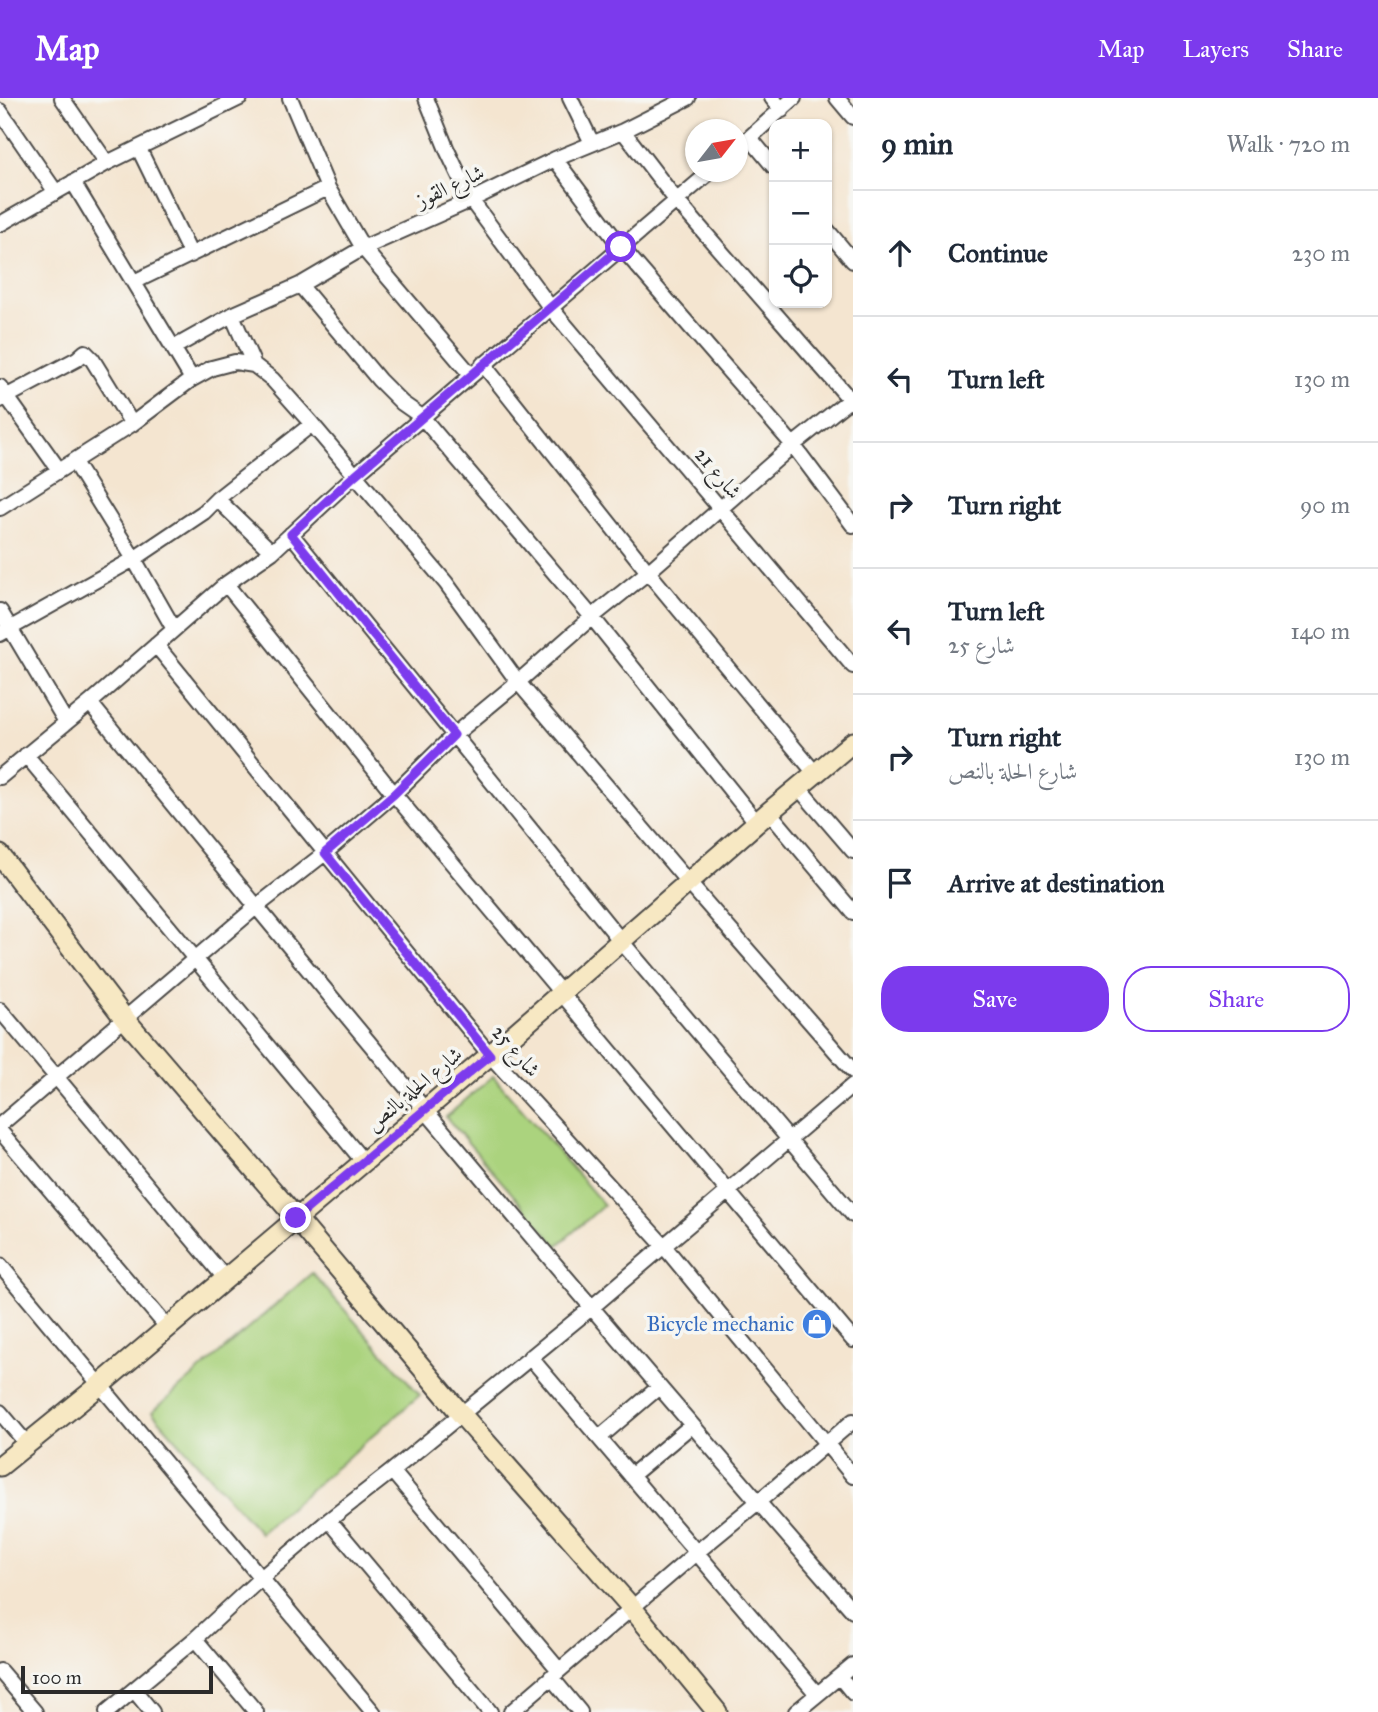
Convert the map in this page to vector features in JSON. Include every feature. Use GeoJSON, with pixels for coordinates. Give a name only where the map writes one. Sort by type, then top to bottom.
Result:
{"type":"FeatureCollection","features":[{"type":"Feature","properties":{"kind":"street"},"geometry":{"type":"LineString","coordinates":[[62,98],[107,163]]}},
{"type":"Feature","properties":{"kind":"street"},"geometry":{"type":"LineString","coordinates":[[0,224],[107,163],[240,98]]}},
{"type":"Feature","properties":{"kind":"street"},"geometry":{"type":"LineString","coordinates":[[290,98],[328,188],[363,248],[471,375]]}},
{"type":"Feature","properties":{"kind":"street","name":"شارع 21"},"geometry":{"type":"LineString","coordinates":[[427,98],[447,150],[471,200],[550,307],[853,666]]}},
{"type":"Feature","properties":{"kind":"street"},"geometry":{"type":"LineString","coordinates":[[570,98],[592,143]]}},
{"type":"Feature","properties":{"kind":"street","name":"شارع القوز"},"geometry":{"type":"LineString","coordinates":[[173,348],[232,315],[300,285],[363,248],[555,159],[623,131],[688,98]]}},
{"type":"Feature","properties":{"kind":"street"},"geometry":{"type":"LineString","coordinates":[[769,161],[750,138],[777,104],[794,98]]}},
{"type":"Feature","properties":{"kind":"street"},"geometry":{"type":"LineString","coordinates":[[837,98],[853,117]]}},
{"type":"Feature","properties":{"kind":"street"},"geometry":{"type":"LineString","coordinates":[[0,111],[55,191]]}},
{"type":"Feature","properties":{"kind":"street"},"geometry":{"type":"LineString","coordinates":[[167,1327],[0,1128],[124,1018],[394,794],[454,735],[648,572],[793,445],[852,400],[676,200],[623,131]]}},
{"type":"Feature","properties":{"kind":"street"},"geometry":{"type":"LineString","coordinates":[[139,149],[191,255]]}},
{"type":"Feature","properties":{"kind":"street"},"geometry":{"type":"LineString","coordinates":[[555,159],[621,247],[793,445],[853,525]]}},
{"type":"Feature","properties":{"kind":"street"},"geometry":{"type":"LineString","coordinates":[[73,182],[192,379]]}},
{"type":"Feature","properties":{"kind":"street"},"geometry":{"type":"LineString","coordinates":[[0,777],[90,703],[226,584],[272,552],[355,475],[698,182]]}},
{"type":"Feature","properties":{"kind":"street"},"geometry":{"type":"LineString","coordinates":[[134,282],[328,188]]}},
{"type":"Feature","properties":{"kind":"street"},"geometry":{"type":"LineString","coordinates":[[832,236],[853,261]]}},
{"type":"Feature","properties":{"kind":"street"},"geometry":{"type":"LineString","coordinates":[[300,285],[379,380],[402,403],[422,417],[763,817],[853,912]]}},
{"type":"Feature","properties":{"kind":"street"},"geometry":{"type":"LineString","coordinates":[[232,315],[254,365],[271,379],[312,424],[446,583],[518,682],[853,1071]]}},
{"type":"Feature","properties":{"kind":"street"},"geometry":{"type":"LineString","coordinates":[[59,470],[2,395],[77,359],[85,352],[132,424]]}},
{"type":"Feature","properties":{"kind":"street"},"geometry":{"type":"LineString","coordinates":[[0,508],[132,424],[192,379],[212,368],[234,362],[254,365]]}},
{"type":"Feature","properties":{"kind":"street"},"geometry":{"type":"LineString","coordinates":[[483,365],[648,572],[816,773]]}},
{"type":"Feature","properties":{"kind":"street"},"geometry":{"type":"LineString","coordinates":[[5,630],[134,559],[204,513],[217,499],[312,424]]}},
{"type":"Feature","properties":{"kind":"street"},"geometry":{"type":"LineString","coordinates":[[74,462],[174,629]]}},
{"type":"Feature","properties":{"kind":"street"},"geometry":{"type":"LineString","coordinates":[[217,499],[272,552]]}},
{"type":"Feature","properties":{"kind":"street"},"geometry":{"type":"LineString","coordinates":[[291,534],[621,941],[853,1215]]}},
{"type":"Feature","properties":{"kind":"street"},"geometry":{"type":"LineString","coordinates":[[226,584],[394,794],[853,1340]]}},
{"type":"Feature","properties":{"kind":"street"},"geometry":{"type":"LineString","coordinates":[[0,611],[5,630],[66,722]]}},
{"type":"Feature","properties":{"kind":"street","name":"شارع 25"},"geometry":{"type":"LineString","coordinates":[[156,645],[490,1055],[663,1245],[853,1476]]}},
{"type":"Feature","properties":{"kind":"street"},"geometry":{"type":"LineString","coordinates":[[90,703],[256,907],[591,1308],[853,1611]]}},
{"type":"Feature","properties":{"kind":"street","name":"شارع الحلة بالنص"},"geometry":{"type":"LineString","coordinates":[[0,1466],[100,1385],[490,1055],[853,742]]}},
{"type":"Feature","properties":{"kind":"street"},"geometry":{"type":"LineString","coordinates":[[26,755],[363,1161]]}},
{"type":"Feature","properties":{"kind":"street"},"geometry":{"type":"LineString","coordinates":[[798,787],[853,851]]}},
{"type":"Feature","properties":{"kind":"street"},"geometry":{"type":"LineString","coordinates":[[0,855],[124,1018],[461,1414],[632,1608],[717,1712]]}},
{"type":"Feature","properties":{"kind":"street"},"geometry":{"type":"LineString","coordinates":[[0,1010],[225,1278]]}},
{"type":"Feature","properties":{"kind":"street"},"geometry":{"type":"LineString","coordinates":[[107,1712],[195,1639],[329,1520],[591,1308],[853,1085]]}},
{"type":"Feature","properties":{"kind":"street"},"geometry":{"type":"LineString","coordinates":[[0,1265],[373,1712]]}},
{"type":"Feature","properties":{"kind":"street"},"geometry":{"type":"LineString","coordinates":[[530,1357],[817,1694]]}},
{"type":"Feature","properties":{"kind":"street"},"geometry":{"type":"LineString","coordinates":[[599,1438],[659,1387]]}},
{"type":"Feature","properties":{"kind":"street"},"geometry":{"type":"LineString","coordinates":[[0,1412],[27,1444]]}},
{"type":"Feature","properties":{"kind":"street"},"geometry":{"type":"LineString","coordinates":[[511,1712],[853,1420]]}},
{"type":"Feature","properties":{"kind":"street"},"geometry":{"type":"LineString","coordinates":[[631,1476],[692,1425]]}},
{"type":"Feature","properties":{"kind":"street"},"geometry":{"type":"LineString","coordinates":[[392,1471],[555,1674],[580,1712]]}},
{"type":"Feature","properties":{"kind":"street"},"geometry":{"type":"LineString","coordinates":[[329,1520],[490,1712]]}},
{"type":"Feature","properties":{"kind":"street"},"geometry":{"type":"LineString","coordinates":[[195,1639],[256,1712]]}},
{"type":"Feature","properties":{"kind":"street"},"geometry":{"type":"LineString","coordinates":[[796,1712],[853,1665]]}},
{"type":"Feature","properties":{"kind":"street"},"geometry":{"type":"LineString","coordinates":[[0,1671],[35,1712]]}},
{"type":"Feature","properties":{"kind":"street"},"geometry":{"type":"LineString","coordinates":[[839,1677],[853,1693]]}},
{"type":"Feature","properties":{"kind":"street"},"geometry":{"type":"LineString","coordinates":[[134,1690],[152,1712]]}},
{"type":"Feature","properties":{"kind":"green space"},"geometry":{"type":"Polygon","coordinates":[[[493,1076],[604,1205],[557,1246],[446,1117],[493,1076]]]}},
{"type":"Feature","properties":{"kind":"green space"},"geometry":{"type":"Polygon","coordinates":[[[312,1273],[420,1395],[260,1533],[152,1412],[312,1273]]]}},
{"type":"Feature","properties":{"kind":"place","name":"Bicycle mechanic"},"geometry":{"type":"Point","coordinates":[817,1324]}},
{"type":"Feature","properties":{"kind":"route"},"geometry":{"type":"LineString","coordinates":[[296,1218],[490,1055],[325,853],[394,794],[454,735],[291,534],[355,475],[621,247]]}}]}
